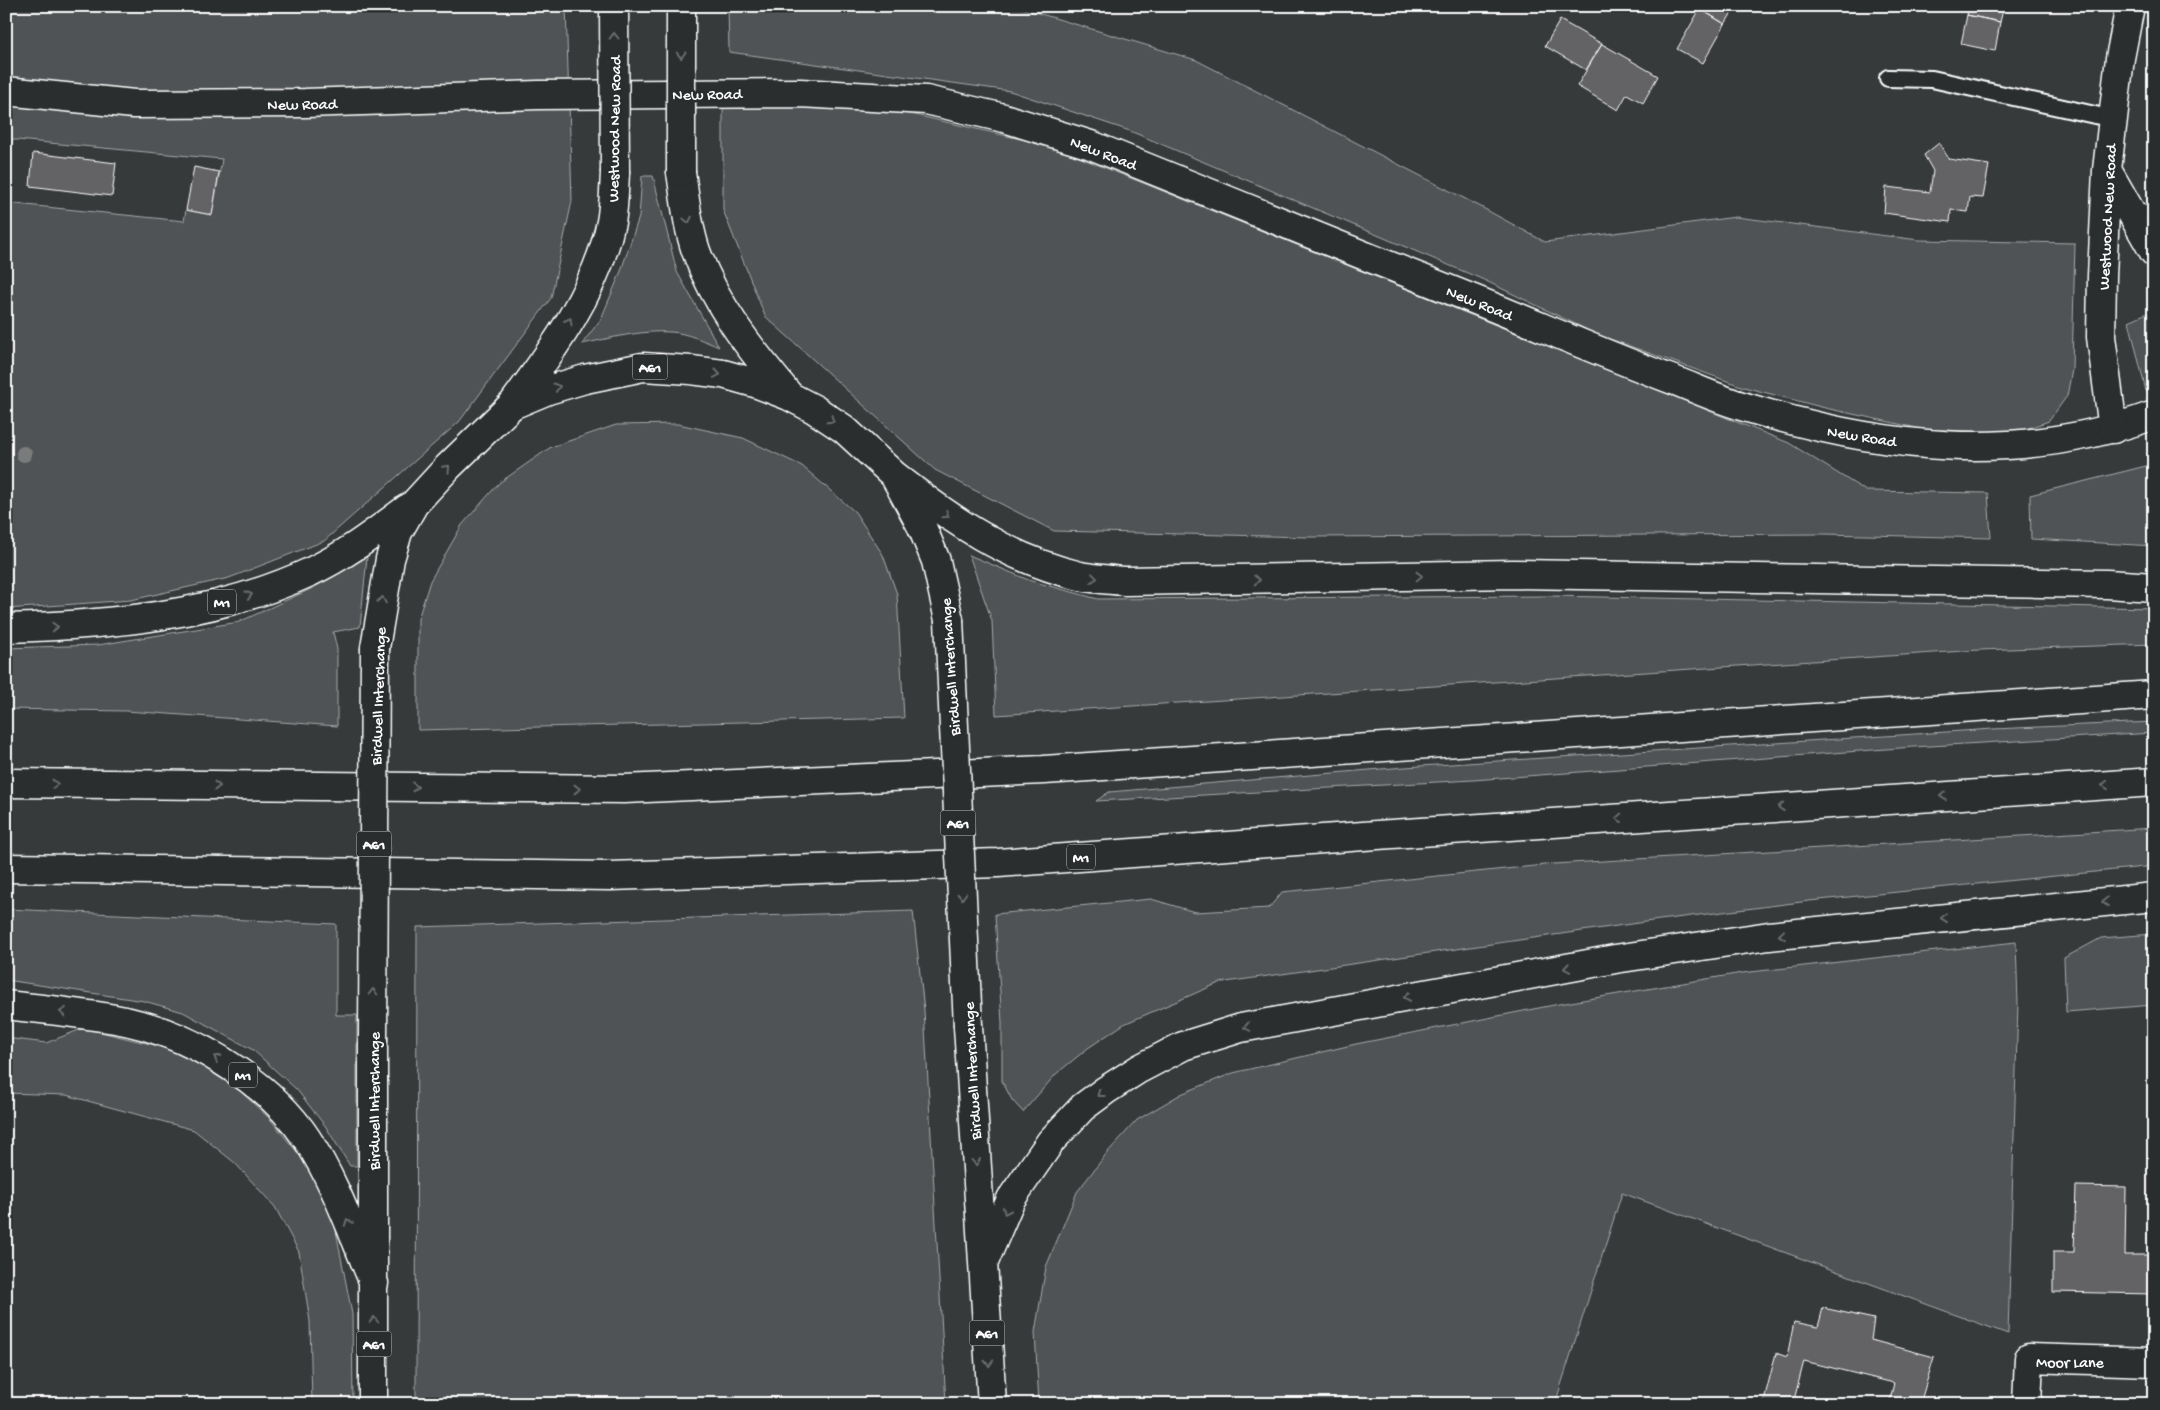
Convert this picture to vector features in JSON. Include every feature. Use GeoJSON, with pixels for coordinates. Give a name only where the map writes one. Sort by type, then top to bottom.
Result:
{"type":"FeatureCollection","features":[{"type":"Feature","properties":{"kind":"main road","name":"Westwood New Road"},"geometry":{"type":"LineString","coordinates":[[512,404],[567,326],[586,291],[600,258],[611,222],[615,172],[614,6]]}},
{"type":"Feature","properties":{"kind":"main road","name":"A61"},"geometry":{"type":"LineString","coordinates":[[681,6],[681,172],[688,220],[696,250],[728,317],[789,396]]}},
{"type":"Feature","properties":{"kind":"main road","name":"Westwood New Road"},"geometry":{"type":"LineString","coordinates":[[2113,429],[2101,337],[2107,170],[2120,58],[2130,6]]}},
{"type":"Feature","properties":{"kind":"main road","name":"New Road"},"geometry":{"type":"LineString","coordinates":[[6,91],[134,104],[305,103],[538,95],[800,92],[926,100],[1004,118],[1091,145],[1601,353],[1742,407],[1820,428],[1924,445],[2011,446],[2061,440],[2113,429],[2154,415]]}},
{"type":"Feature","properties":{"kind":"main road"},"geometry":{"type":"LineString","coordinates":[[2107,170],[2143,214],[2154,252]]}},
{"type":"Feature","properties":{"kind":"main road","name":"Birdwell Interchange"},"geometry":{"type":"LineString","coordinates":[[374,1404],[375,648],[390,559],[398,532],[414,504],[470,444],[512,404],[548,390],[585,379],[643,367],[723,374],[756,383],[789,396],[814,409],[844,429],[894,475],[922,527],[936,561],[949,620],[974,1139],[984,1262],[992,1404]]}},
{"type":"Feature","properties":{"kind":"main road"},"geometry":{"type":"LineString","coordinates":[[894,475],[943,513],[1011,553],[1035,563],[1082,576],[1126,581],[1512,574],[2097,584],[2154,587]]}},
{"type":"Feature","properties":{"kind":"main road","name":"M1"},"geometry":{"type":"LineString","coordinates":[[6,628],[69,626],[148,618],[248,596],[310,572],[335,559],[414,504]]}},
{"type":"Feature","properties":{"kind":"main road"},"geometry":{"type":"LineString","coordinates":[[6,783],[633,789],[1044,770],[2154,695]]}},
{"type":"Feature","properties":{"kind":"main road","name":"M1"},"geometry":{"type":"LineString","coordinates":[[6,868],[610,876],[998,863],[2154,782]]}},
{"type":"Feature","properties":{"kind":"main road"},"geometry":{"type":"LineString","coordinates":[[984,1262],[1012,1199],[1051,1141],[1083,1108],[1106,1090],[1139,1069],[1183,1046],[1241,1028],[1615,959],[1759,938],[2154,897]]}},
{"type":"Feature","properties":{"kind":"main road","name":"M1"},"geometry":{"type":"LineString","coordinates":[[6,1005],[117,1019],[157,1030],[214,1056],[242,1074],[282,1110],[306,1138],[322,1163],[338,1196],[374,1283]]}},
{"type":"Feature","properties":{"kind":"main road","name":"Moor Lane"},"geometry":{"type":"LineString","coordinates":[[2027,1404],[2029,1358],[2154,1362]]}},
{"type":"Feature","properties":{"kind":"lane"},"geometry":{"type":"LineString","coordinates":[[1888,78],[1932,79],[2112,119]]}},
{"type":"Feature","properties":{"kind":"shaded area"},"geometry":{"type":"Polygon","coordinates":[[[6,6],[566,6],[572,201],[551,298],[459,422],[324,541],[229,578],[131,600],[6,609],[6,203],[184,221],[186,210],[212,215],[222,159],[6,139],[6,6]]]}},
{"type":"Feature","properties":{"kind":"shaded area"},"geometry":{"type":"Polygon","coordinates":[[[728,6],[1014,6],[1196,60],[1545,242],[1736,217],[1919,240],[2075,243],[2072,370],[2067,396],[2049,421],[2014,433],[1922,429],[1825,408],[1744,387],[1596,334],[1484,280],[1130,131],[1010,91],[729,52],[728,6]]]}},
{"type":"Feature","properties":{"kind":"shaded area"},"geometry":{"type":"Polygon","coordinates":[[[723,105],[893,110],[1051,146],[1789,443],[1866,491],[1988,493],[1991,538],[1824,534],[1309,537],[1054,531],[935,470],[765,316],[723,210],[723,105]]]}},
{"type":"Feature","properties":{"kind":"shaded area"},"geometry":{"type":"Polygon","coordinates":[[[642,176],[653,176],[677,272],[719,347],[683,334],[671,332],[626,335],[582,344],[601,319],[621,271],[639,217],[642,176]]]}},
{"type":"Feature","properties":{"kind":"shaded area"},"geometry":{"type":"Polygon","coordinates":[[[2147,313],[2154,320],[2154,397],[2146,391],[2129,321],[2147,313]]]}},
{"type":"Feature","properties":{"kind":"shaded area"},"geometry":{"type":"Polygon","coordinates":[[[678,424],[743,438],[802,466],[855,512],[883,555],[897,594],[904,718],[418,730],[418,619],[430,581],[462,525],[499,483],[551,447],[616,425],[678,424]]]}},
{"type":"Feature","properties":{"kind":"shaded area"},"geometry":{"type":"Polygon","coordinates":[[[2154,464],[2154,546],[2031,539],[2030,495],[2154,464]]]}},
{"type":"Feature","properties":{"kind":"shaded area"},"geometry":{"type":"Polygon","coordinates":[[[969,555],[1031,581],[1098,599],[1550,596],[2154,608],[2154,644],[1979,650],[996,715],[992,621],[969,555]]]}},
{"type":"Feature","properties":{"kind":"shaded area"},"geometry":{"type":"Polygon","coordinates":[[[367,557],[360,627],[333,632],[337,649],[337,726],[126,711],[6,709],[6,648],[98,645],[239,622],[313,588],[367,557]]]}},
{"type":"Feature","properties":{"kind":"shaded area"},"geometry":{"type":"Polygon","coordinates":[[[2154,722],[2154,733],[1913,747],[1473,780],[1096,801],[1109,792],[1405,767],[1993,729],[2154,722]]]}},
{"type":"Feature","properties":{"kind":"shaded area"},"geometry":{"type":"Polygon","coordinates":[[[2154,828],[2154,866],[1809,901],[1652,921],[1219,983],[1124,1024],[1088,1048],[1056,1074],[1023,1112],[1012,1100],[1002,1081],[1002,1023],[995,914],[1151,899],[1195,912],[1269,908],[1282,892],[1554,864],[2154,828]]]}},
{"type":"Feature","properties":{"kind":"shaded area"},"geometry":{"type":"Polygon","coordinates":[[[6,909],[336,924],[336,1015],[357,1015],[357,1166],[350,1166],[326,1127],[297,1090],[253,1050],[183,1012],[144,1001],[6,980],[6,909]]]}},
{"type":"Feature","properties":{"kind":"shaded area"},"geometry":{"type":"Polygon","coordinates":[[[913,911],[924,1010],[946,1404],[416,1404],[417,927],[913,911]]]}},
{"type":"Feature","properties":{"kind":"shaded area"},"geometry":{"type":"Polygon","coordinates":[[[2154,934],[2154,1005],[2066,1012],[2064,958],[2101,938],[2154,934]]]}},
{"type":"Feature","properties":{"kind":"shaded area"},"geometry":{"type":"Polygon","coordinates":[[[2016,942],[2018,1003],[2008,1334],[1622,1193],[1555,1404],[1039,1404],[1035,1332],[1046,1267],[1077,1192],[1107,1153],[1137,1120],[1181,1094],[1233,1073],[1356,1044],[1559,1004],[1742,973],[2016,942]]]}},
{"type":"Feature","properties":{"kind":"shaded area"},"geometry":{"type":"Polygon","coordinates":[[[84,1028],[179,1051],[240,1091],[270,1119],[301,1157],[321,1190],[334,1221],[352,1314],[353,1404],[312,1404],[310,1321],[299,1252],[275,1207],[235,1163],[194,1130],[66,1095],[6,1093],[6,1038],[46,1043],[84,1028]]]}},
{"type":"Feature","properties":{"kind":"building"},"geometry":{"type":"Polygon","coordinates":[[[1702,6],[1736,6],[1725,24],[1700,9],[1702,6]]]}},
{"type":"Feature","properties":{"kind":"building"},"geometry":{"type":"Polygon","coordinates":[[[1969,6],[2004,6],[2000,22],[1967,15],[1969,6]]]}},
{"type":"Feature","properties":{"kind":"building"},"geometry":{"type":"Polygon","coordinates":[[[1700,9],[1725,24],[1703,63],[1677,49],[1700,9]]]}},
{"type":"Feature","properties":{"kind":"building"},"geometry":{"type":"Polygon","coordinates":[[[1967,15],[2000,22],[1995,51],[1961,44],[1967,15]]]}},
{"type":"Feature","properties":{"kind":"building"},"geometry":{"type":"Polygon","coordinates":[[[1560,20],[1602,44],[1586,70],[1545,46],[1560,20]]]}},
{"type":"Feature","properties":{"kind":"building"},"geometry":{"type":"Polygon","coordinates":[[[1602,44],[1658,76],[1643,103],[1627,94],[1618,110],[1577,86],[1602,44]]]}},
{"type":"Feature","properties":{"kind":"building"},"geometry":{"type":"Polygon","coordinates":[[[1939,143],[1949,159],[1989,165],[1983,198],[1970,197],[1968,212],[1951,210],[1950,222],[1884,213],[1886,187],[1930,192],[1933,171],[1924,155],[1939,143]]]}},
{"type":"Feature","properties":{"kind":"building"},"geometry":{"type":"Polygon","coordinates":[[[33,153],[116,163],[112,196],[30,186],[33,153]]]}},
{"type":"Feature","properties":{"kind":"building"},"geometry":{"type":"Polygon","coordinates":[[[194,167],[219,172],[212,215],[186,210],[194,167]]]}},
{"type":"Feature","properties":{"kind":"building"},"geometry":{"type":"Polygon","coordinates":[[[2076,1186],[2126,1187],[2125,1255],[2154,1255],[2153,1294],[2053,1292],[2053,1252],[2074,1252],[2076,1186]]]}},
{"type":"Feature","properties":{"kind":"building"},"geometry":{"type":"Polygon","coordinates":[[[1823,1308],[1874,1319],[1871,1340],[1934,1357],[1920,1404],[1889,1404],[1894,1383],[1804,1361],[1793,1404],[1763,1404],[1776,1353],[1787,1357],[1794,1322],[1818,1327],[1823,1308]]]}}]}
